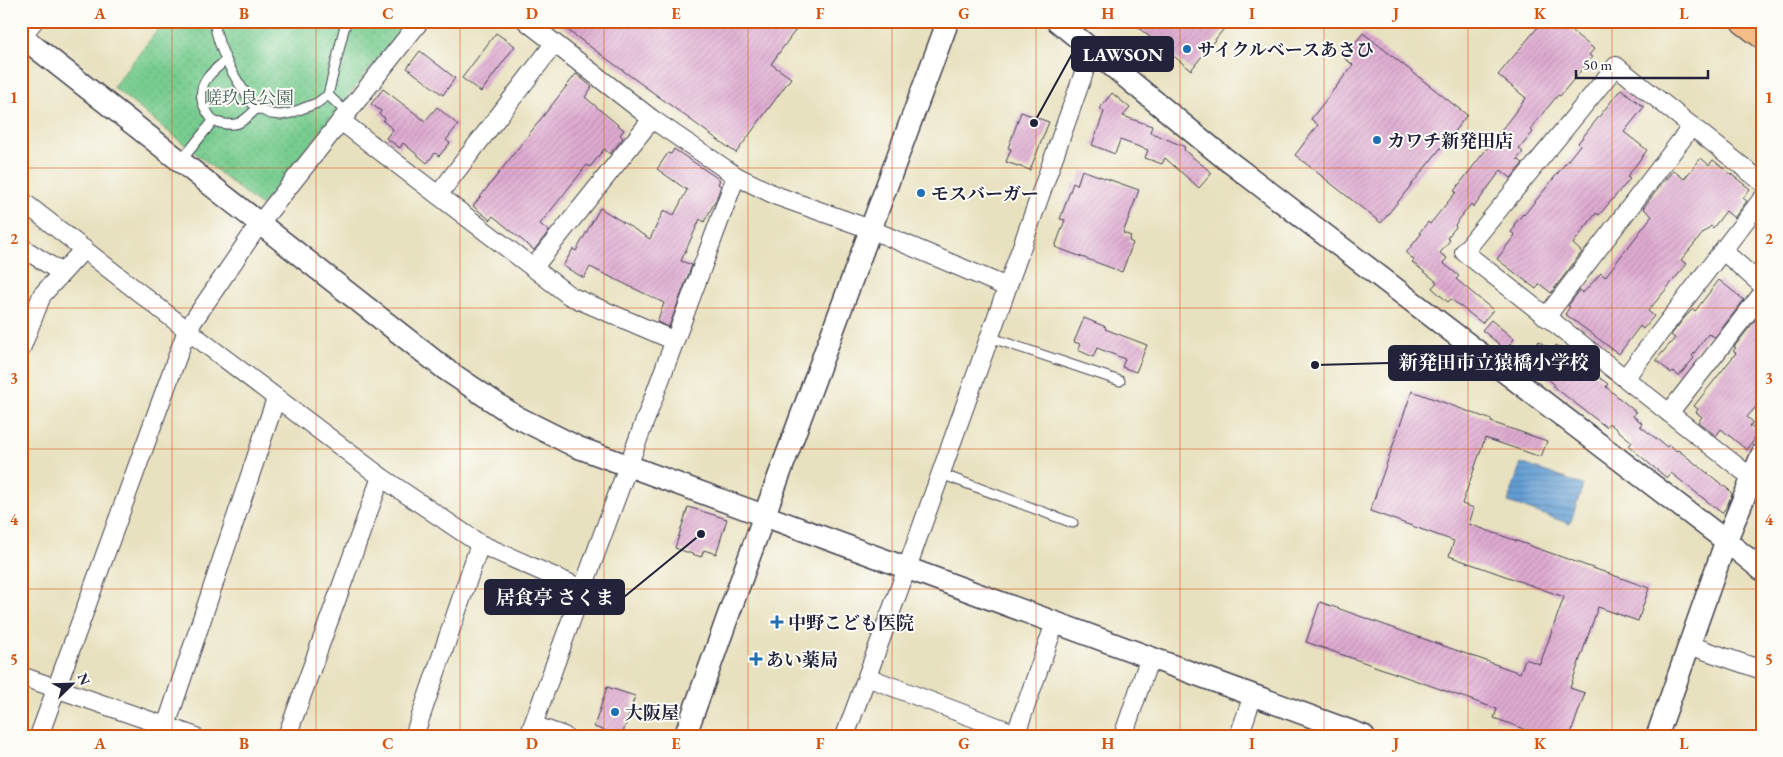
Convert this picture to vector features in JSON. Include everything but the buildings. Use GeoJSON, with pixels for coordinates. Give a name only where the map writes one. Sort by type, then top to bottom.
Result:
{"type":"FeatureCollection","features":[{"type":"Feature","properties":{"kind":"highway"},"geometry":{"type":"LineString","coordinates":[[1745,21],[1762,34]]}},
{"type":"Feature","properties":{"kind":"street"},"geometry":{"type":"LineString","coordinates":[[34,21],[21,37],[445,369],[515,416],[577,446],[629,466],[1253,695],[1341,732],[1364,736]]}},
{"type":"Feature","properties":{"kind":"street"},"geometry":{"type":"LineString","coordinates":[[38,736],[187,330],[260,223],[420,21]]}},
{"type":"Feature","properties":{"kind":"street"},"geometry":{"type":"LineString","coordinates":[[526,21],[652,119],[736,176],[777,196],[870,229],[1007,287]]}},
{"type":"Feature","properties":{"kind":"street"},"geometry":{"type":"LineString","coordinates":[[685,736],[764,516],[948,21]]}},
{"type":"Feature","properties":{"kind":"street"},"geometry":{"type":"LineString","coordinates":[[1057,21],[1223,157],[1762,570]]}},
{"type":"Feature","properties":{"kind":"street"},"geometry":{"type":"LineString","coordinates":[[438,195],[554,44]]}},
{"type":"Feature","properties":{"kind":"street"},"geometry":{"type":"LineString","coordinates":[[845,736],[1092,50]]}},
{"type":"Feature","properties":{"kind":"street"},"geometry":{"type":"LineString","coordinates":[[1757,479],[1668,413],[1464,252],[1616,66],[1762,182]]}},
{"type":"Feature","properties":{"kind":"street"},"geometry":{"type":"LineString","coordinates":[[344,117],[438,195],[570,296],[675,341]]}},
{"type":"Feature","properties":{"kind":"street"},"geometry":{"type":"LineString","coordinates":[[533,268],[652,119]]}},
{"type":"Feature","properties":{"kind":"street"},"geometry":{"type":"LineString","coordinates":[[1546,316],[1692,126]]}},
{"type":"Feature","properties":{"kind":"street"},"geometry":{"type":"LineString","coordinates":[[564,736],[531,730],[736,176]]}},
{"type":"Feature","properties":{"kind":"street"},"geometry":{"type":"LineString","coordinates":[[21,200],[381,478],[480,544],[582,589]]}},
{"type":"Feature","properties":{"kind":"street"},"geometry":{"type":"LineString","coordinates":[[1625,378],[1762,200]]}},
{"type":"Feature","properties":{"kind":"street"},"geometry":{"type":"LineString","coordinates":[[21,248],[62,273]]}},
{"type":"Feature","properties":{"kind":"street"},"geometry":{"type":"LineString","coordinates":[[21,349],[42,295],[84,250]]}},
{"type":"Feature","properties":{"kind":"street"},"geometry":{"type":"LineString","coordinates":[[1723,251],[1762,285]]}},
{"type":"Feature","properties":{"kind":"street"},"geometry":{"type":"LineString","coordinates":[[1668,413],[1762,294]]}},
{"type":"Feature","properties":{"kind":"street"},"geometry":{"type":"LineString","coordinates":[[166,726],[276,398]]}},
{"type":"Feature","properties":{"kind":"street"},"geometry":{"type":"LineString","coordinates":[[1657,736],[1726,541],[1757,479],[1762,454]]}},
{"type":"Feature","properties":{"kind":"street"},"geometry":{"type":"LineString","coordinates":[[287,736],[381,478]]}},
{"type":"Feature","properties":{"kind":"street"},"geometry":{"type":"LineString","coordinates":[[414,736],[480,544]]}},
{"type":"Feature","properties":{"kind":"street"},"geometry":{"type":"LineString","coordinates":[[867,677],[1016,735],[1055,623]]}},
{"type":"Feature","properties":{"kind":"street"},"geometry":{"type":"LineString","coordinates":[[1689,645],[1762,670]]}},
{"type":"Feature","properties":{"kind":"street"},"geometry":{"type":"LineString","coordinates":[[1123,736],[1150,657]]}},
{"type":"Feature","properties":{"kind":"street"},"geometry":{"type":"LineString","coordinates":[[21,676],[194,736]]}},
{"type":"Feature","properties":{"kind":"street"},"geometry":{"type":"LineString","coordinates":[[1239,736],[1253,695]]}},
{"type":"Feature","properties":{"kind":"lane"},"geometry":{"type":"LineString","coordinates":[[214,21],[217,39],[225,61],[242,89],[257,108],[271,114],[281,115],[317,103],[328,95],[346,21]]}},
{"type":"Feature","properties":{"kind":"lane"},"geometry":{"type":"LineString","coordinates":[[225,61],[206,78],[202,88],[202,99],[212,121],[228,126],[235,125],[246,120],[257,108]]}},
{"type":"Feature","properties":{"kind":"lane"},"geometry":{"type":"LineString","coordinates":[[328,95],[344,117]]}},
{"type":"Feature","properties":{"kind":"lane"},"geometry":{"type":"LineString","coordinates":[[181,161],[212,121]]}},
{"type":"Feature","properties":{"kind":"lane"},"geometry":{"type":"LineString","coordinates":[[989,337],[1120,381]]}},
{"type":"Feature","properties":{"kind":"lane"},"geometry":{"type":"LineString","coordinates":[[940,474],[1073,523]]}},
{"type":"Feature","properties":{"kind":"green space","name":"嵯玖良公園"},"geometry":{"type":"Polygon","coordinates":[[[165,21],[408,21],[261,206],[113,87],[165,21]]]}},
{"type":"Feature","properties":{"kind":"water"},"geometry":{"type":"Polygon","coordinates":[[[1521,463],[1583,485],[1570,524],[1508,502],[1521,463]]]}},
{"type":"Feature","properties":{"kind":"place","name":"サイクルベースあさひ"},"geometry":{"type":"Point","coordinates":[1187,49]}},
{"type":"Feature","properties":{"kind":"place","name":"LAWSON"},"geometry":{"type":"Point","coordinates":[1034,123]}},
{"type":"Feature","properties":{"kind":"place","name":"カワチ新発田店"},"geometry":{"type":"Point","coordinates":[1377,140]}},
{"type":"Feature","properties":{"kind":"place","name":"モスバーガー"},"geometry":{"type":"Point","coordinates":[921,193]}},
{"type":"Feature","properties":{"kind":"place","name":"新発田市立猿橋小学校"},"geometry":{"type":"Point","coordinates":[1315,365]}},
{"type":"Feature","properties":{"kind":"place","name":"居食亭 さくま"},"geometry":{"type":"Point","coordinates":[701,534]}},
{"type":"Feature","properties":{"kind":"place","name":"中野こども医院"},"geometry":{"type":"Point","coordinates":[777,622]}},
{"type":"Feature","properties":{"kind":"place","name":"あい薬局"},"geometry":{"type":"Point","coordinates":[756,659]}},
{"type":"Feature","properties":{"kind":"place","name":"大阪屋"},"geometry":{"type":"Point","coordinates":[615,712]}}]}
